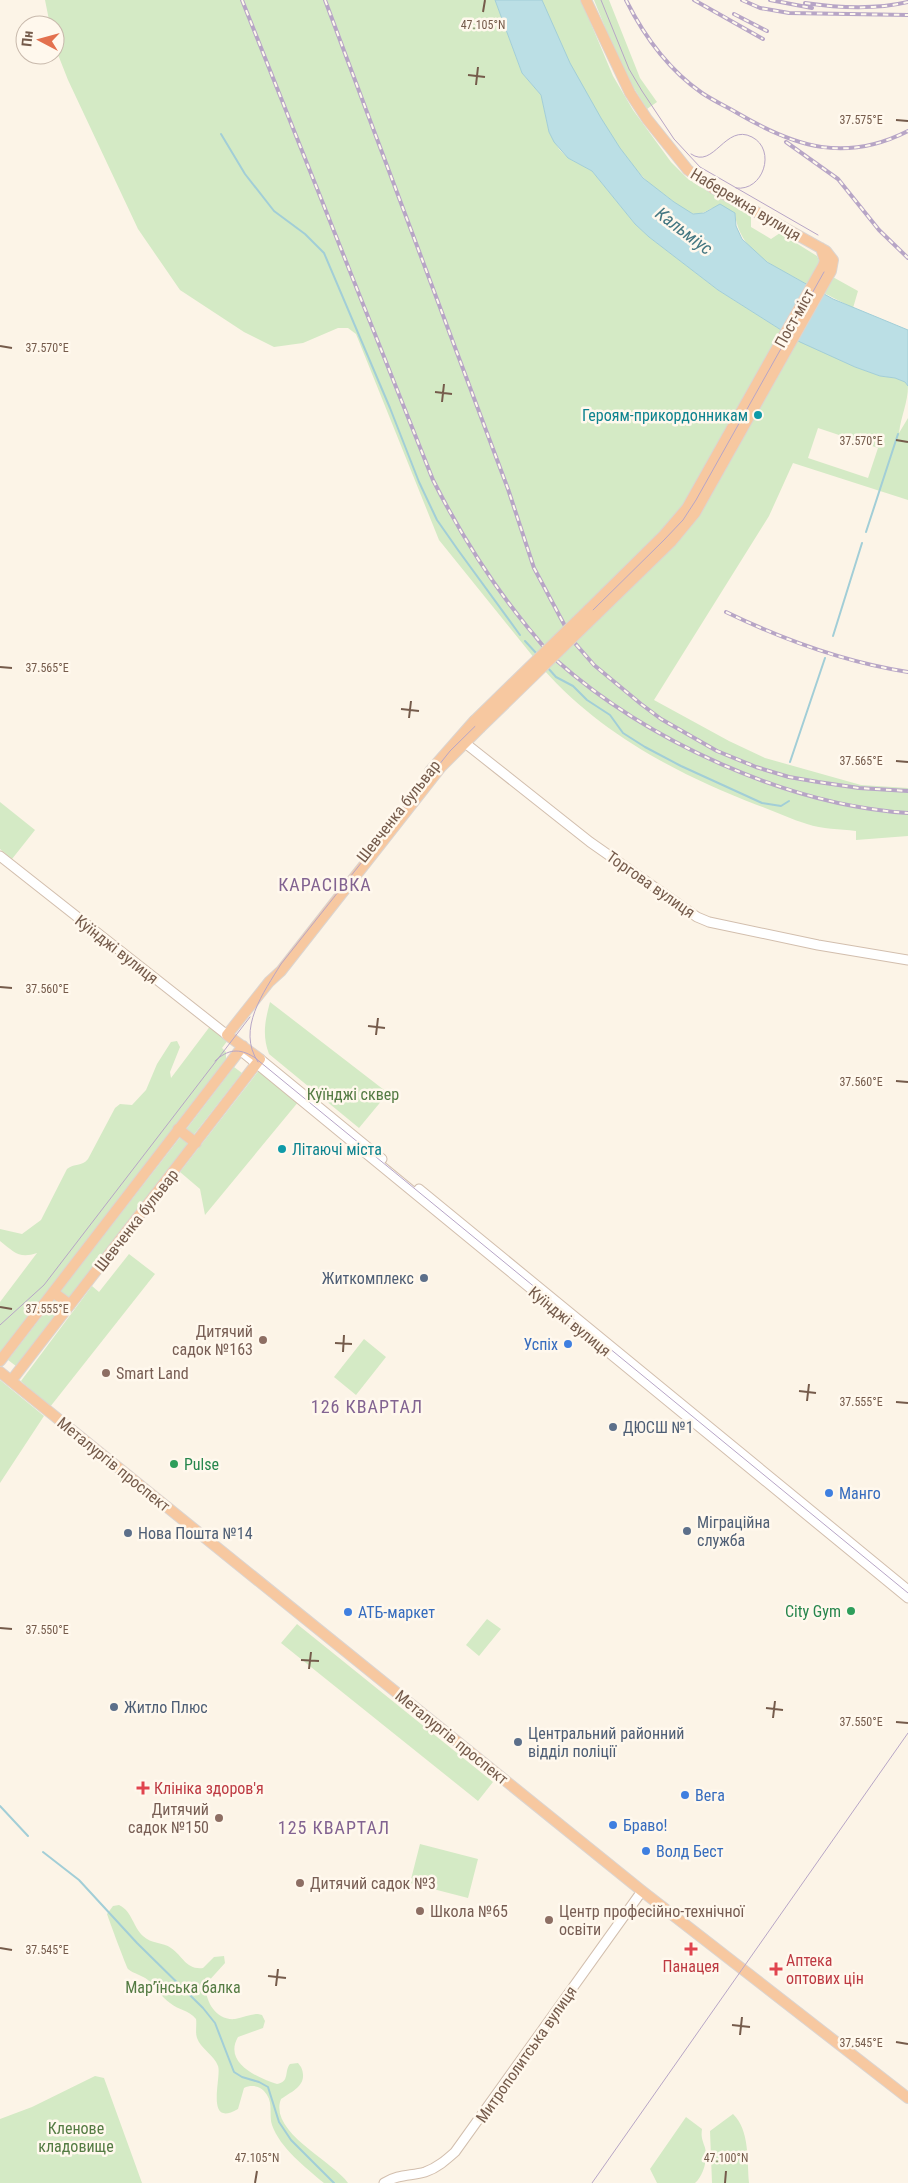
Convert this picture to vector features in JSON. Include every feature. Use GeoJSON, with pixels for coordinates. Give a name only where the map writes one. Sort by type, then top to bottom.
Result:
{"type":"FeatureCollection","features":[{"type":"Feature","properties":{"kind":"highway","name":"Набережна вулиця"},"geometry":{"type":"LineString","coordinates":[[586,0],[630,93],[653,127],[688,170],[713,188],[831,255],[833,260],[825,272]]}},
{"type":"Feature","properties":{"kind":"highway","name":"Пост-міст"},"geometry":{"type":"LineString","coordinates":[[638,567],[695,513],[825,272]]}},
{"type":"Feature","properties":{"kind":"highway","name":"Шевченка бульвар"},"geometry":{"type":"LineString","coordinates":[[0,1361],[178,1129],[236,1043],[276,966],[461,740],[638,567]]}},
{"type":"Feature","properties":{"kind":"highway","name":"Куїнджі вулиця"},"geometry":{"type":"LineString","coordinates":[[236,1043],[258,1062]]}},
{"type":"Feature","properties":{"kind":"highway","name":"Шевченка бульвар"},"geometry":{"type":"LineString","coordinates":[[11,1381],[258,1062]]}},
{"type":"Feature","properties":{"kind":"highway"},"geometry":{"type":"LineString","coordinates":[[178,1129],[196,1143]]}},
{"type":"Feature","properties":{"kind":"highway"},"geometry":{"type":"LineString","coordinates":[[53,1292],[70,1305]]}},
{"type":"Feature","properties":{"kind":"highway","name":"Металургів проспект"},"geometry":{"type":"LineString","coordinates":[[0,1372],[642,1891],[908,2098]]}},
{"type":"Feature","properties":{"kind":"main road","name":"Торгова вулиця"},"geometry":{"type":"LineString","coordinates":[[461,740],[590,842],[696,917],[710,922],[818,945],[908,960]]}},
{"type":"Feature","properties":{"kind":"main road","name":"Куїнджі вулиця"},"geometry":{"type":"LineString","coordinates":[[0,856],[236,1043]]}},
{"type":"Feature","properties":{"kind":"main road","name":"Куїнджі вулиця"},"geometry":{"type":"LineString","coordinates":[[258,1062],[908,1590]]}},
{"type":"Feature","properties":{"kind":"main road","name":"Куїнджі вулиця"},"geometry":{"type":"LineString","coordinates":[[258,1062],[908,1598]]}},
{"type":"Feature","properties":{"kind":"main road","name":"Митрополитська вулиця"},"geometry":{"type":"LineString","coordinates":[[384,2183],[399,2175],[434,2169],[455,2152],[642,1891]]}},
{"type":"Feature","properties":{"kind":"green space"},"geometry":{"type":"Polygon","coordinates":[[[45,0],[495,0],[522,73],[541,95],[549,132],[559,149],[568,158],[592,171],[635,224],[649,237],[718,290],[784,332],[685,507],[535,659],[439,540],[356,334],[348,328],[338,328],[303,343],[274,347],[244,332],[180,290],[138,229],[68,80],[62,65],[65,65],[65,15],[48,15],[45,0]]]}},
{"type":"Feature","properties":{"kind":"green space"},"geometry":{"type":"Polygon","coordinates":[[[542,0],[581,0],[613,76],[633,110],[671,162],[697,185],[751,216],[751,227],[771,239],[780,233],[817,256],[821,265],[810,286],[762,258],[752,249],[738,227],[735,213],[712,208],[695,214],[692,213],[678,205],[642,176],[612,137],[598,115],[572,69],[542,0]]]}},
{"type":"Feature","properties":{"kind":"green space"},"geometry":{"type":"Polygon","coordinates":[[[594,0],[609,0],[640,78],[657,102],[647,109],[622,69],[594,0]]]}},
{"type":"Feature","properties":{"kind":"green space"},"geometry":{"type":"Polygon","coordinates":[[[831,276],[858,291],[853,308],[822,292],[831,276]]]}},
{"type":"Feature","properties":{"kind":"green space"},"geometry":{"type":"Polygon","coordinates":[[[795,339],[855,367],[905,382],[908,386],[908,392],[899,433],[908,418],[908,500],[793,463],[769,516],[654,700],[729,741],[765,758],[861,785],[908,788],[908,836],[856,840],[856,831],[819,827],[801,822],[698,780],[642,750],[615,732],[566,692],[543,669],[670,546],[795,339]],[[818,428],[808,458],[868,478],[878,448],[818,428]]]}},
{"type":"Feature","properties":{"kind":"green space"},"geometry":{"type":"Polygon","coordinates":[[[0,802],[35,830],[12,859],[0,849],[0,802]]]}},
{"type":"Feature","properties":{"kind":"green space","name":"Куїнджі сквер"},"geometry":{"type":"Polygon","coordinates":[[[270,1002],[388,1093],[359,1128],[269,1054],[265,1028],[270,1002]]]}},
{"type":"Feature","properties":{"kind":"green space"},"geometry":{"type":"Polygon","coordinates":[[[211,1025],[228,1040],[222,1048],[226,1052],[226,1059],[0,1353],[0,1302],[37,1253],[21,1255],[13,1251],[0,1241],[0,1229],[22,1234],[41,1220],[67,1169],[88,1159],[115,1108],[120,1104],[132,1105],[146,1090],[157,1064],[171,1042],[177,1041],[180,1047],[170,1072],[171,1078],[211,1025]]]}},
{"type":"Feature","properties":{"kind":"green space"},"geometry":{"type":"Polygon","coordinates":[[[234,1067],[242,1073],[192,1137],[185,1131],[234,1067]]]}},
{"type":"Feature","properties":{"kind":"green space"},"geometry":{"type":"Polygon","coordinates":[[[260,1069],[299,1101],[205,1215],[200,1189],[180,1172],[260,1069]]]}},
{"type":"Feature","properties":{"kind":"green space"},"geometry":{"type":"Polygon","coordinates":[[[182,1135],[190,1141],[67,1300],[59,1293],[182,1135]]]}},
{"type":"Feature","properties":{"kind":"green space"},"geometry":{"type":"Polygon","coordinates":[[[129,1254],[155,1274],[50,1407],[21,1381],[92,1286],[99,1292],[129,1254]]]}},
{"type":"Feature","properties":{"kind":"green space"},"geometry":{"type":"Polygon","coordinates":[[[56,1298],[64,1304],[16,1366],[8,1360],[56,1298]]]}},
{"type":"Feature","properties":{"kind":"green space"},"geometry":{"type":"Polygon","coordinates":[[[364,1339],[386,1357],[356,1395],[334,1377],[364,1339]]]}},
{"type":"Feature","properties":{"kind":"green space"},"geometry":{"type":"Polygon","coordinates":[[[0,1380],[44,1416],[0,1483],[0,1380]]]}},
{"type":"Feature","properties":{"kind":"green space"},"geometry":{"type":"Polygon","coordinates":[[[487,1619],[501,1629],[479,1656],[466,1645],[487,1619]]]}},
{"type":"Feature","properties":{"kind":"green space"},"geometry":{"type":"Polygon","coordinates":[[[297,1624],[493,1782],[478,1801],[281,1643],[297,1624]]]}},
{"type":"Feature","properties":{"kind":"green space"},"geometry":{"type":"Polygon","coordinates":[[[420,1844],[478,1859],[468,1898],[410,1883],[420,1844]]]}},
{"type":"Feature","properties":{"kind":"green space","name":"Мар’їнська балка"},"geometry":{"type":"Polygon","coordinates":[[[119,1905],[127,1911],[146,1939],[171,1948],[193,1967],[203,1968],[214,1957],[224,1956],[225,1963],[206,1984],[209,2003],[217,2013],[228,2019],[258,2014],[262,2015],[265,2021],[263,2028],[238,2037],[235,2054],[239,2062],[252,2073],[277,2084],[284,2081],[290,2064],[298,2063],[303,2073],[301,2083],[281,2099],[280,2111],[284,2123],[304,2145],[340,2174],[348,2183],[324,2183],[287,2150],[272,2125],[269,2099],[260,2088],[253,2086],[244,2088],[238,2109],[228,2113],[221,2112],[217,2099],[218,2066],[197,2038],[196,2019],[167,2001],[148,1980],[128,1969],[107,1914],[113,1906],[119,1905]]]}},
{"type":"Feature","properties":{"kind":"green space","name":"Кленове кладовище"},"geometry":{"type":"Polygon","coordinates":[[[95,2076],[104,2078],[142,2183],[0,2183],[0,2119],[32,2107],[95,2076]]]}},
{"type":"Feature","properties":{"kind":"green space"},"geometry":{"type":"Polygon","coordinates":[[[733,2114],[742,2128],[745,2137],[749,2183],[712,2183],[710,2131],[733,2114]]]}},
{"type":"Feature","properties":{"kind":"green space"},"geometry":{"type":"Polygon","coordinates":[[[686,2117],[702,2129],[706,2154],[703,2170],[695,2183],[657,2183],[650,2169],[686,2117]]]}},
{"type":"Feature","properties":{"kind":"water","name":"Кальміус"},"geometry":{"type":"Polygon","coordinates":[[[495,0],[542,0],[570,63],[601,118],[620,148],[643,178],[693,214],[704,213],[720,204],[735,213],[736,226],[742,239],[767,262],[833,299],[908,330],[908,386],[905,382],[855,367],[800,342],[718,290],[635,224],[592,171],[568,158],[554,142],[549,132],[541,95],[522,73],[495,0]]]}},
{"type":"Feature","properties":{"kind":"waterway"},"geometry":{"type":"LineString","coordinates":[[221,134],[245,174],[274,211],[305,234],[324,253],[390,408],[419,482],[437,520],[520,635]]}},
{"type":"Feature","properties":{"kind":"waterway"},"geometry":{"type":"LineString","coordinates":[[866,532],[898,434]]}},
{"type":"Feature","properties":{"kind":"waterway"},"geometry":{"type":"LineString","coordinates":[[833,636],[862,543]]}},
{"type":"Feature","properties":{"kind":"waterway"},"geometry":{"type":"LineString","coordinates":[[525,641],[537,654]]}},
{"type":"Feature","properties":{"kind":"waterway"},"geometry":{"type":"LineString","coordinates":[[790,762],[825,658]]}},
{"type":"Feature","properties":{"kind":"waterway"},"geometry":{"type":"LineString","coordinates":[[548,668],[556,677],[573,686],[587,700],[610,715],[623,733],[645,747],[681,766],[762,803],[781,806],[789,801]]}},
{"type":"Feature","properties":{"kind":"waterway"},"geometry":{"type":"LineString","coordinates":[[0,1806],[28,1836]]}},
{"type":"Feature","properties":{"kind":"waterway"},"geometry":{"type":"LineString","coordinates":[[43,1852],[79,1880],[137,1943],[203,2008],[215,2023],[234,2072],[268,2087],[279,2122],[291,2140],[334,2183]]}},
{"type":"Feature","properties":{"kind":"tram line"},"geometry":{"type":"LineString","coordinates":[[601,0],[629,69],[674,139],[700,167],[818,235]]}},
{"type":"Feature","properties":{"kind":"tram line"},"geometry":{"type":"LineString","coordinates":[[691,154],[699,157],[706,156],[727,140],[743,134],[752,137],[760,143],[764,151],[765,160],[764,169],[760,177],[753,184],[736,188]]}},
{"type":"Feature","properties":{"kind":"tram line"},"geometry":{"type":"LineString","coordinates":[[258,1062],[252,1049],[250,1037],[251,1024],[260,999],[281,964],[450,751],[683,520],[824,272]]}},
{"type":"Feature","properties":{"kind":"tram line"},"geometry":{"type":"LineString","coordinates":[[0,1325],[44,1285],[250,1017]]}},
{"type":"Feature","properties":{"kind":"tram line"},"geometry":{"type":"LineString","coordinates":[[215,1061],[224,1054],[234,1051],[243,1052],[254,1057],[908,1593]]}},
{"type":"Feature","properties":{"kind":"tram line"},"geometry":{"type":"LineString","coordinates":[[592,2183],[908,1733]]}},
{"type":"Feature","properties":{"kind":"railway"},"geometry":{"type":"LineString","coordinates":[[242,0],[433,480],[477,557],[502,594],[545,649],[592,690],[632,717],[675,742],[721,764],[767,782],[815,797],[862,807],[908,813]]}},
{"type":"Feature","properties":{"kind":"railway"},"geometry":{"type":"LineString","coordinates":[[325,0],[508,489],[534,568],[573,641],[594,665],[641,704],[661,719],[717,751],[756,767],[789,777],[859,788],[908,791]]}},
{"type":"Feature","properties":{"kind":"railway"},"geometry":{"type":"LineString","coordinates":[[626,0],[649,39],[679,74],[702,93],[760,126],[801,142],[821,147],[842,148],[885,141],[908,131]]}},
{"type":"Feature","properties":{"kind":"railway"},"geometry":{"type":"LineString","coordinates":[[694,0],[763,39]]}},
{"type":"Feature","properties":{"kind":"railway"},"geometry":{"type":"LineString","coordinates":[[742,0],[760,8],[789,13],[908,15]]}},
{"type":"Feature","properties":{"kind":"railway"},"geometry":{"type":"LineString","coordinates":[[770,0],[812,8]]}},
{"type":"Feature","properties":{"kind":"railway"},"geometry":{"type":"LineString","coordinates":[[805,3],[856,7],[895,5],[908,2]]}},
{"type":"Feature","properties":{"kind":"railway"},"geometry":{"type":"LineString","coordinates":[[734,14],[767,31]]}},
{"type":"Feature","properties":{"kind":"railway"},"geometry":{"type":"LineString","coordinates":[[786,142],[838,179],[879,230],[908,258]]}},
{"type":"Feature","properties":{"kind":"railway"},"geometry":{"type":"LineString","coordinates":[[726,612],[770,632],[815,649],[884,668],[908,672]]}},
{"type":"Feature","properties":{"kind":"place","name":"Героям-прикордонникам"},"geometry":{"type":"Point","coordinates":[758,415]}},
{"type":"Feature","properties":{"kind":"place","name":"Літаючі міста"},"geometry":{"type":"Point","coordinates":[282,1149]}},
{"type":"Feature","properties":{"kind":"place","name":"Житкомплекс"},"geometry":{"type":"Point","coordinates":[424,1278]}},
{"type":"Feature","properties":{"kind":"place","name":"Дитячий садок №163"},"geometry":{"type":"Point","coordinates":[263,1340]}},
{"type":"Feature","properties":{"kind":"place","name":"Успіх"},"geometry":{"type":"Point","coordinates":[568,1344]}},
{"type":"Feature","properties":{"kind":"place","name":"Smart Land"},"geometry":{"type":"Point","coordinates":[106,1373]}},
{"type":"Feature","properties":{"kind":"place","name":"ДЮСШ №1"},"geometry":{"type":"Point","coordinates":[613,1427]}},
{"type":"Feature","properties":{"kind":"place","name":"Pulse"},"geometry":{"type":"Point","coordinates":[174,1464]}},
{"type":"Feature","properties":{"kind":"place","name":"Манго"},"geometry":{"type":"Point","coordinates":[829,1493]}},
{"type":"Feature","properties":{"kind":"place","name":"Міграційна служба"},"geometry":{"type":"Point","coordinates":[687,1531]}},
{"type":"Feature","properties":{"kind":"place","name":"Нова Пошта №14"},"geometry":{"type":"Point","coordinates":[128,1533]}},
{"type":"Feature","properties":{"kind":"place","name":"City Gym"},"geometry":{"type":"Point","coordinates":[851,1611]}},
{"type":"Feature","properties":{"kind":"place","name":"АТБ-маркет"},"geometry":{"type":"Point","coordinates":[348,1612]}},
{"type":"Feature","properties":{"kind":"place","name":"Житло Плюс"},"geometry":{"type":"Point","coordinates":[114,1707]}},
{"type":"Feature","properties":{"kind":"place","name":"Центральний районний відділ поліції"},"geometry":{"type":"Point","coordinates":[518,1742]}},
{"type":"Feature","properties":{"kind":"place","name":"Клініка здоров'я"},"geometry":{"type":"Point","coordinates":[143,1788]}},
{"type":"Feature","properties":{"kind":"place","name":"Вега"},"geometry":{"type":"Point","coordinates":[685,1795]}},
{"type":"Feature","properties":{"kind":"place","name":"Дитячий садок №150"},"geometry":{"type":"Point","coordinates":[219,1818]}},
{"type":"Feature","properties":{"kind":"place","name":"Браво!"},"geometry":{"type":"Point","coordinates":[613,1825]}},
{"type":"Feature","properties":{"kind":"place","name":"Волд Бест"},"geometry":{"type":"Point","coordinates":[646,1851]}},
{"type":"Feature","properties":{"kind":"place","name":"Дитячий садок №3"},"geometry":{"type":"Point","coordinates":[300,1883]}},
{"type":"Feature","properties":{"kind":"place","name":"Школа №65"},"geometry":{"type":"Point","coordinates":[420,1911]}},
{"type":"Feature","properties":{"kind":"place","name":"Центр професійно-технічної освіти"},"geometry":{"type":"Point","coordinates":[549,1920]}},
{"type":"Feature","properties":{"kind":"place","name":"Панацея"},"geometry":{"type":"Point","coordinates":[691,1949]}},
{"type":"Feature","properties":{"kind":"place","name":"Аптека оптових цін"},"geometry":{"type":"Point","coordinates":[776,1969]}},
{"type":"Feature","properties":{"kind":"district","name":"КАРАСІВКА"},"geometry":{"type":"Point","coordinates":[325,885]}},
{"type":"Feature","properties":{"kind":"district","name":"126 КВАРТАЛ"},"geometry":{"type":"Point","coordinates":[367,1407]}},
{"type":"Feature","properties":{"kind":"district","name":"125 КВАРТАЛ"},"geometry":{"type":"Point","coordinates":[334,1828]}}]}
